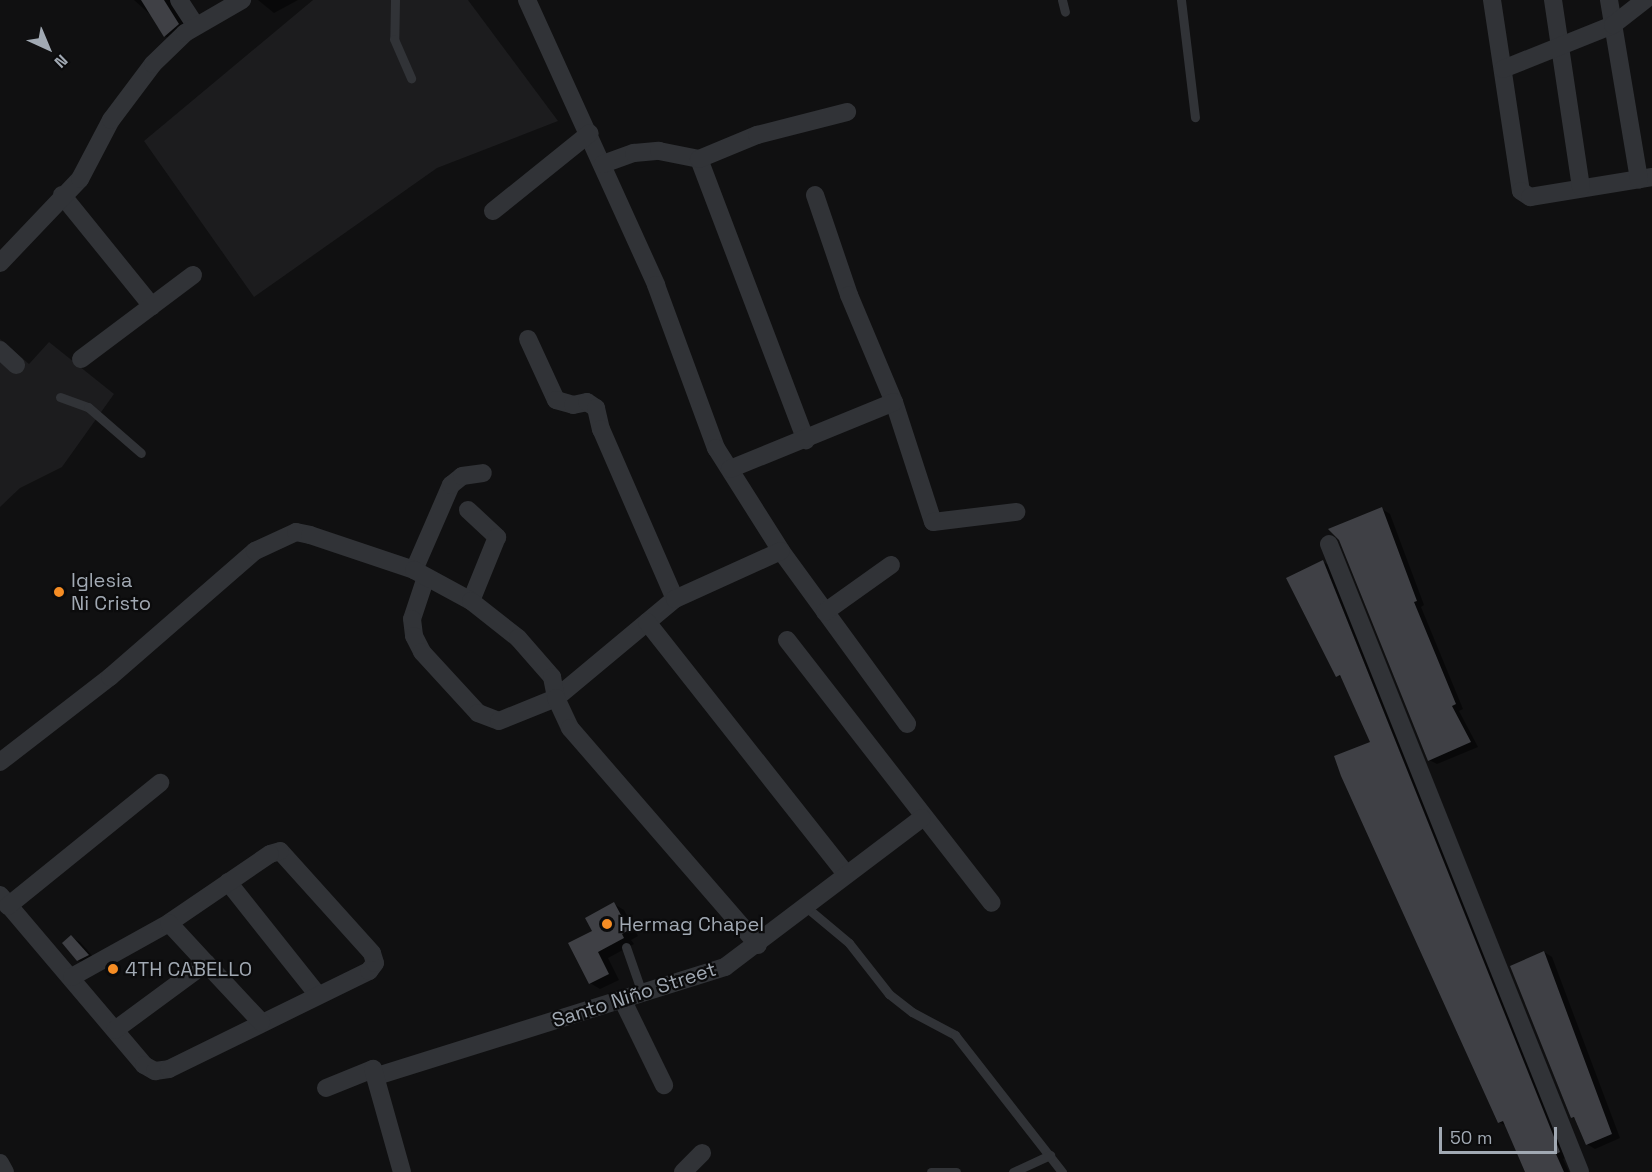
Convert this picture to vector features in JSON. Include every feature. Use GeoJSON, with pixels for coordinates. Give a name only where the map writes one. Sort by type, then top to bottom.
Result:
{"type":"FeatureCollection","features":[{"type":"Feature","properties":{"kind":"street"},"geometry":{"type":"LineString","coordinates":[[178,0],[195,26]]}},
{"type":"Feature","properties":{"kind":"street"},"geometry":{"type":"LineString","coordinates":[[0,262],[94,158],[111,120],[135,83],[195,26],[242,0]]}},
{"type":"Feature","properties":{"kind":"street"},"geometry":{"type":"LineString","coordinates":[[527,0],[657,285],[716,448],[781,551],[907,724]]}},
{"type":"Feature","properties":{"kind":"street"},"geometry":{"type":"LineString","coordinates":[[1492,0],[1521,191],[1530,197],[1645,179],[1609,0]]}},
{"type":"Feature","properties":{"kind":"street"},"geometry":{"type":"LineString","coordinates":[[1553,0],[1581,188]]}},
{"type":"Feature","properties":{"kind":"street"},"geometry":{"type":"LineString","coordinates":[[1503,69],[1613,25],[1645,0]]}},
{"type":"Feature","properties":{"kind":"street"},"geometry":{"type":"LineString","coordinates":[[603,164],[634,153],[659,151],[699,159],[757,135],[847,112]]}},
{"type":"Feature","properties":{"kind":"street"},"geometry":{"type":"LineString","coordinates":[[493,211],[590,134]]}},
{"type":"Feature","properties":{"kind":"street"},"geometry":{"type":"LineString","coordinates":[[699,159],[806,440]]}},
{"type":"Feature","properties":{"kind":"street"},"geometry":{"type":"LineString","coordinates":[[62,195],[152,306]]}},
{"type":"Feature","properties":{"kind":"street"},"geometry":{"type":"LineString","coordinates":[[815,195],[849,295],[894,402],[933,522],[1016,512]]}},
{"type":"Feature","properties":{"kind":"street"},"geometry":{"type":"LineString","coordinates":[[81,359],[193,275]]}},
{"type":"Feature","properties":{"kind":"street"},"geometry":{"type":"LineString","coordinates":[[528,339],[556,400],[573,405],[587,402],[596,408],[601,429],[675,599]]}},
{"type":"Feature","properties":{"kind":"street"},"geometry":{"type":"LineString","coordinates":[[0,351],[16,365]]}},
{"type":"Feature","properties":{"kind":"street"},"geometry":{"type":"LineString","coordinates":[[730,469],[806,440],[894,402]]}},
{"type":"Feature","properties":{"kind":"street"},"geometry":{"type":"LineString","coordinates":[[483,473],[462,476],[451,485],[420,574],[412,619],[414,636],[422,652],[478,713],[499,721],[556,698],[675,599],[781,551]]}},
{"type":"Feature","properties":{"kind":"street"},"geometry":{"type":"LineString","coordinates":[[468,510],[497,537],[471,601]]}},
{"type":"Feature","properties":{"kind":"street"},"geometry":{"type":"LineString","coordinates":[[0,762],[110,677],[255,550],[274,538],[296,532],[310,534],[420,574],[471,601],[540,658],[552,677],[556,698],[570,728],[758,945]]}},
{"type":"Feature","properties":{"kind":"street"},"geometry":{"type":"LineString","coordinates":[[1329,544],[1580,1172]]}},
{"type":"Feature","properties":{"kind":"street"},"geometry":{"type":"LineString","coordinates":[[825,612],[891,565]]}},
{"type":"Feature","properties":{"kind":"street"},"geometry":{"type":"LineString","coordinates":[[647,622],[846,874]]}},
{"type":"Feature","properties":{"kind":"street"},"geometry":{"type":"LineString","coordinates":[[787,640],[922,818],[992,903]]}},
{"type":"Feature","properties":{"kind":"street"},"geometry":{"type":"LineString","coordinates":[[72,977],[169,923],[228,882],[280,851],[372,953],[375,963],[369,971],[317,994],[169,1069],[155,1071],[144,1065],[72,977],[4,901],[160,783]]}},
{"type":"Feature","properties":{"kind":"street","name":"Santo Niño Street"},"geometry":{"type":"LineString","coordinates":[[326,1088],[373,1069],[377,1076],[725,967],[758,945],[846,874],[922,818]]}},
{"type":"Feature","properties":{"kind":"street"},"geometry":{"type":"LineString","coordinates":[[228,882],[317,994]]}},
{"type":"Feature","properties":{"kind":"street"},"geometry":{"type":"LineString","coordinates":[[169,923],[261,1022]]}},
{"type":"Feature","properties":{"kind":"street"},"geometry":{"type":"LineString","coordinates":[[115,1030],[206,963]]}},
{"type":"Feature","properties":{"kind":"street"},"geometry":{"type":"LineString","coordinates":[[622,999],[664,1085]]}},
{"type":"Feature","properties":{"kind":"street"},"geometry":{"type":"LineString","coordinates":[[377,1076],[402,1172]]}},
{"type":"Feature","properties":{"kind":"street"},"geometry":{"type":"LineString","coordinates":[[683,1172],[702,1153]]}},
{"type":"Feature","properties":{"kind":"street"},"geometry":{"type":"LineString","coordinates":[[0,1163],[5,1172]]}},
{"type":"Feature","properties":{"kind":"lane"},"geometry":{"type":"LineString","coordinates":[[395,0],[394,39],[411,78]]}},
{"type":"Feature","properties":{"kind":"lane"},"geometry":{"type":"LineString","coordinates":[[1062,0],[1065,12]]}},
{"type":"Feature","properties":{"kind":"lane"},"geometry":{"type":"LineString","coordinates":[[1181,0],[1195,117]]}},
{"type":"Feature","properties":{"kind":"lane"},"geometry":{"type":"LineString","coordinates":[[60,397],[88,407],[141,453]]}},
{"type":"Feature","properties":{"kind":"lane"},"geometry":{"type":"LineString","coordinates":[[806,907],[849,943],[889,994],[912,1012],[955,1035],[1062,1172]]}},
{"type":"Feature","properties":{"kind":"lane"},"geometry":{"type":"LineString","coordinates":[[626,947],[642,993]]}},
{"type":"Feature","properties":{"kind":"lane"},"geometry":{"type":"LineString","coordinates":[[1013,1172],[1050,1155]]}},
{"type":"Feature","properties":{"kind":"lane"},"geometry":{"type":"LineString","coordinates":[[931,1172],[956,1172]]}},
{"type":"Feature","properties":{"kind":"shaded area"},"geometry":{"type":"Polygon","coordinates":[[[313,0],[468,0],[558,121],[437,168],[254,297],[144,141],[313,0]]]}},
{"type":"Feature","properties":{"kind":"shaded area"},"geometry":{"type":"Polygon","coordinates":[[[0,339],[29,364],[49,342],[114,394],[62,467],[20,488],[0,507],[0,339]]]}},
{"type":"Feature","properties":{"kind":"building"},"geometry":{"type":"Polygon","coordinates":[[[141,0],[164,0],[179,24],[164,37],[141,0]]]}},
{"type":"Feature","properties":{"kind":"building"},"geometry":{"type":"Polygon","coordinates":[[[1382,507],[1417,601],[1414,602],[1456,704],[1452,706],[1471,742],[1428,761],[1339,540],[1328,529],[1382,507]]]}},
{"type":"Feature","properties":{"kind":"building"},"geometry":{"type":"Polygon","coordinates":[[[1323,560],[1560,1152],[1556,1154],[1564,1172],[1525,1172],[1503,1121],[1498,1123],[1341,776],[1334,756],[1370,742],[1340,675],[1336,677],[1286,578],[1323,560]]]}},
{"type":"Feature","properties":{"kind":"building"},"geometry":{"type":"Polygon","coordinates":[[[614,902],[629,930],[622,934],[624,938],[598,952],[609,974],[589,984],[568,943],[592,931],[585,918],[614,902]]]}},
{"type":"Feature","properties":{"kind":"building"},"geometry":{"type":"Polygon","coordinates":[[[71,935],[89,955],[77,961],[62,943],[71,935]]]}},
{"type":"Feature","properties":{"kind":"building"},"geometry":{"type":"Polygon","coordinates":[[[1544,951],[1612,1134],[1586,1145],[1574,1117],[1571,1118],[1510,966],[1544,951]]]}},
{"type":"Feature","properties":{"kind":"place","name":"Iglesia Ni Cristo"},"geometry":{"type":"Point","coordinates":[59,592]}},
{"type":"Feature","properties":{"kind":"place","name":"Hermag Chapel"},"geometry":{"type":"Point","coordinates":[607,924]}},
{"type":"Feature","properties":{"kind":"place","name":"4TH CABELLO"},"geometry":{"type":"Point","coordinates":[113,969]}}]}
